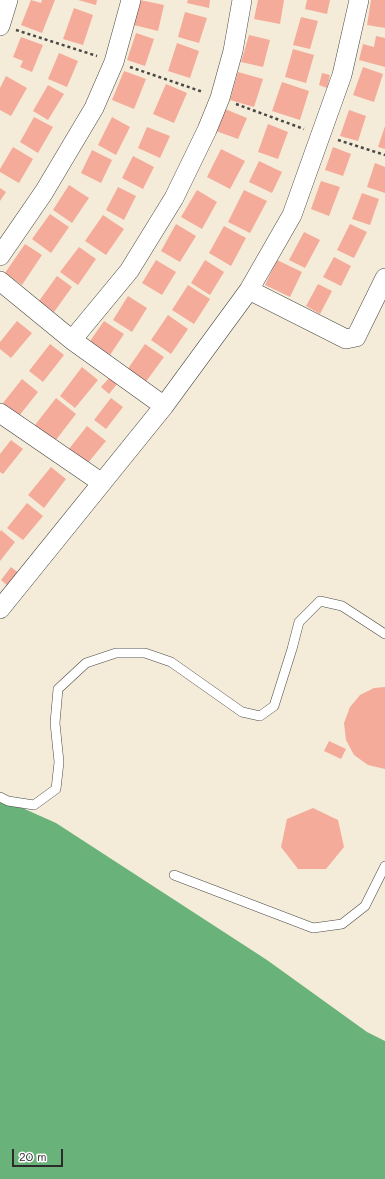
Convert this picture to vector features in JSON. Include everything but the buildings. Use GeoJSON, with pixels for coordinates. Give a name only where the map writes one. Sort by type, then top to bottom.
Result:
{"type":"FeatureCollection","features":[{"type":"Feature","properties":{"kind":"street"},"geometry":{"type":"LineString","coordinates":[[0,26],[8,0]]}},
{"type":"Feature","properties":{"kind":"street"},"geometry":{"type":"LineString","coordinates":[[0,256],[44,192],[94,108],[114,62],[131,0]]}},
{"type":"Feature","properties":{"kind":"street"},"geometry":{"type":"LineString","coordinates":[[72,340],[129,271],[170,204],[207,130],[220,98],[233,50],[242,0]]}},
{"type":"Feature","properties":{"kind":"street"},"geometry":{"type":"LineString","coordinates":[[0,608],[164,406],[249,290],[292,215],[342,75],[359,0]]}},
{"type":"Feature","properties":{"kind":"street"},"geometry":{"type":"LineString","coordinates":[[249,290],[346,339],[356,337],[385,278]]}},
{"type":"Feature","properties":{"kind":"street"},"geometry":{"type":"LineString","coordinates":[[0,281],[72,340],[164,406]]}},
{"type":"Feature","properties":{"kind":"street"},"geometry":{"type":"LineString","coordinates":[[3,421],[102,483]]}},
{"type":"Feature","properties":{"kind":"lane"},"geometry":{"type":"LineString","coordinates":[[0,797],[8,801],[34,805],[56,789],[59,762],[55,723],[58,689],[86,664],[116,652],[145,653],[171,662],[242,712],[260,716],[274,706],[299,622],[320,601],[342,606],[385,634]]}},
{"type":"Feature","properties":{"kind":"lane"},"geometry":{"type":"LineString","coordinates":[[174,875],[313,928],[342,924],[365,906],[385,866]]}},
{"type":"Feature","properties":{"kind":"path"},"geometry":{"type":"LineString","coordinates":[[0,26],[114,62],[220,98],[321,135],[385,154]]}},
{"type":"Feature","properties":{"kind":"green space"},"geometry":{"type":"Polygon","coordinates":[[[0,798],[56,823],[267,960],[367,1032],[385,1041],[385,1179],[0,1179],[0,798]]]}}]}
